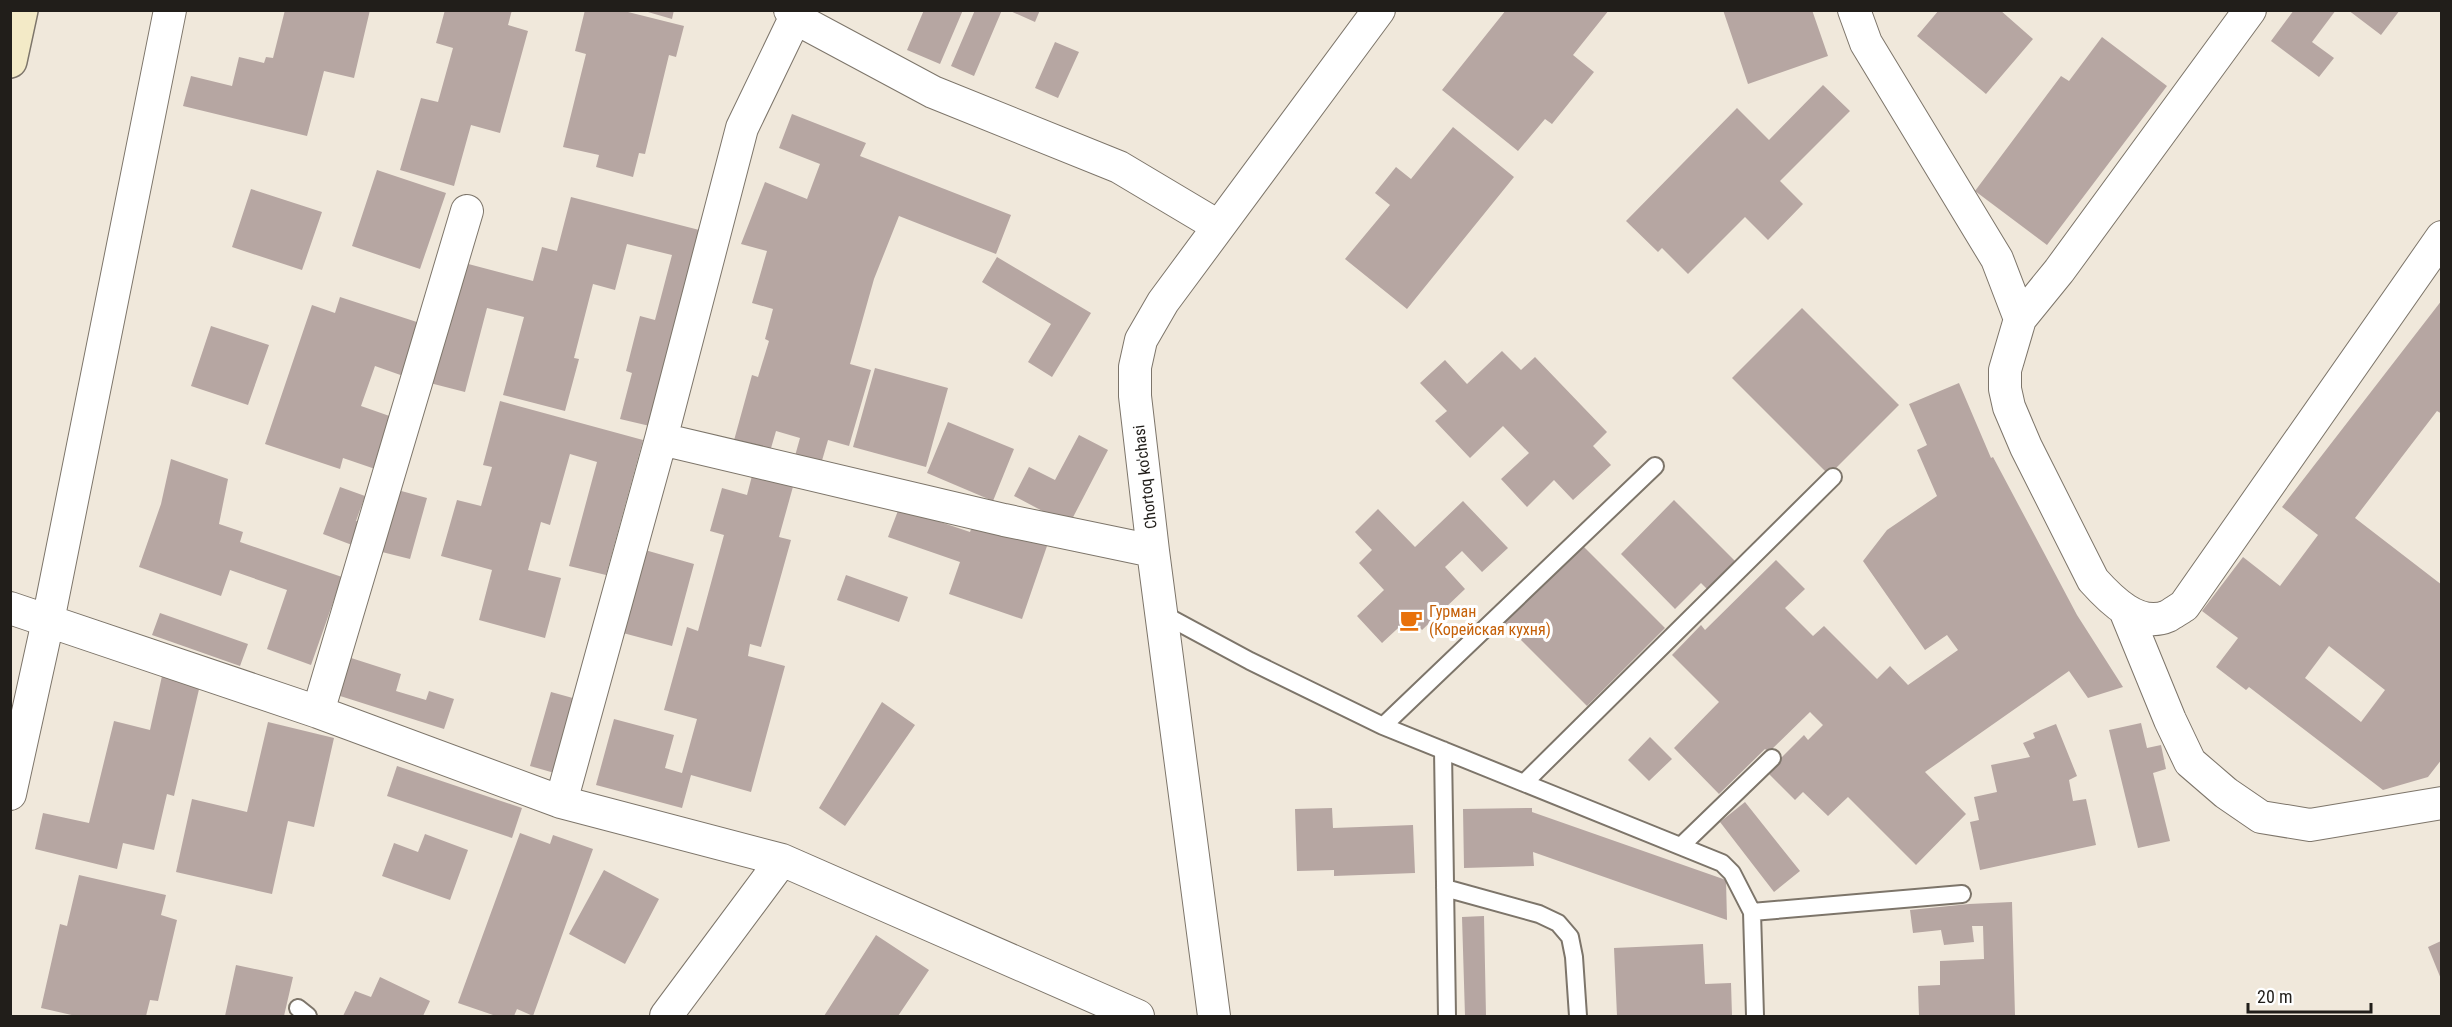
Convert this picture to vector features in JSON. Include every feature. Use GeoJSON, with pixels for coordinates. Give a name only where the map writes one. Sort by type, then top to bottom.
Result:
{"type":"FeatureCollection","features":[{"type":"Feature","properties":{"kind":"street"},"geometry":{"type":"LineString","coordinates":[[10,61],[21,10]]}},
{"type":"Feature","properties":{"kind":"street"},"geometry":{"type":"LineString","coordinates":[[10,794],[48,621],[170,10]]}},
{"type":"Feature","properties":{"kind":"street","name":"Chortoq ko'chasi"},"geometry":{"type":"LineString","coordinates":[[1215,1017],[1153,551],[1135,396],[1135,367],[1141,340],[1162,302],[1379,10]]}},
{"type":"Feature","properties":{"kind":"street"},"geometry":{"type":"LineString","coordinates":[[1854,10],[1866,43],[1997,259],[2020,319]]}},
{"type":"Feature","properties":{"kind":"street"},"geometry":{"type":"LineString","coordinates":[[2250,10],[2060,271],[2020,319],[2005,370],[2005,389],[2009,407],[2026,447],[2093,580],[2108,597],[2125,610],[2146,619],[2167,617],[2184,606],[2442,237]]}},
{"type":"Feature","properties":{"kind":"street"},"geometry":{"type":"LineString","coordinates":[[561,802],[661,438],[742,128],[792,14],[933,92],[1119,167],[1218,226]]}},
{"type":"Feature","properties":{"kind":"street"},"geometry":{"type":"LineString","coordinates":[[318,712],[467,211]]}},
{"type":"Feature","properties":{"kind":"street"},"geometry":{"type":"LineString","coordinates":[[661,438],[1004,520],[1153,551]]}},
{"type":"Feature","properties":{"kind":"street"},"geometry":{"type":"LineString","coordinates":[[10,608],[318,712],[561,802],[782,860],[1138,1017]]}},
{"type":"Feature","properties":{"kind":"street"},"geometry":{"type":"LineString","coordinates":[[2125,610],[2170,720],[2190,762],[2226,793],[2261,817],[2310,825],[2442,803]]}},
{"type":"Feature","properties":{"kind":"street"},"geometry":{"type":"LineString","coordinates":[[666,1017],[782,860]]}},
{"type":"Feature","properties":{"kind":"lane"},"geometry":{"type":"LineString","coordinates":[[1383,726],[1655,466]]}},
{"type":"Feature","properties":{"kind":"lane"},"geometry":{"type":"LineString","coordinates":[[1524,783],[1833,477]]}},
{"type":"Feature","properties":{"kind":"lane"},"geometry":{"type":"LineString","coordinates":[[1161,613],[1250,661],[1383,726],[1722,863],[1732,873],[1752,912],[1755,1017]]}},
{"type":"Feature","properties":{"kind":"lane"},"geometry":{"type":"LineString","coordinates":[[1443,750],[1447,1017]]}},
{"type":"Feature","properties":{"kind":"lane"},"geometry":{"type":"LineString","coordinates":[[1682,845],[1772,758]]}},
{"type":"Feature","properties":{"kind":"lane"},"geometry":{"type":"LineString","coordinates":[[1445,888],[1539,914],[1558,923],[1570,937],[1574,957],[1578,1017]]}},
{"type":"Feature","properties":{"kind":"lane"},"geometry":{"type":"LineString","coordinates":[[1752,912],[1962,894]]}},
{"type":"Feature","properties":{"kind":"building"},"geometry":{"type":"Polygon","coordinates":[[[285,10],[370,10],[354,78],[324,71],[307,136],[183,106],[191,76],[232,86],[239,57],[264,63],[266,57],[273,58],[285,10]]]}},
{"type":"Feature","properties":{"kind":"building"},"geometry":{"type":"Polygon","coordinates":[[[445,10],[512,10],[508,25],[528,31],[500,133],[471,125],[454,186],[400,170],[421,98],[438,102],[453,48],[436,43],[445,10]]]}},
{"type":"Feature","properties":{"kind":"building"},"geometry":{"type":"Polygon","coordinates":[[[585,10],[620,10],[684,26],[676,57],[669,55],[645,154],[639,153],[633,177],[596,167],[599,155],[563,147],[586,54],[575,51],[585,10]]]}},
{"type":"Feature","properties":{"kind":"building"},"geometry":{"type":"Polygon","coordinates":[[[641,10],[674,10],[672,19],[641,10]]]}},
{"type":"Feature","properties":{"kind":"building"},"geometry":{"type":"Polygon","coordinates":[[[924,10],[963,10],[940,64],[907,50],[924,10]]]}},
{"type":"Feature","properties":{"kind":"building"},"geometry":{"type":"Polygon","coordinates":[[[975,10],[1002,10],[974,76],[951,66],[975,10]]]}},
{"type":"Feature","properties":{"kind":"building"},"geometry":{"type":"Polygon","coordinates":[[[1008,10],[1040,10],[1035,22],[1008,10]]]}},
{"type":"Feature","properties":{"kind":"building"},"geometry":{"type":"Polygon","coordinates":[[[1506,10],[1609,10],[1573,55],[1594,72],[1552,124],[1545,119],[1518,151],[1442,90],[1506,10]]]}},
{"type":"Feature","properties":{"kind":"building"},"geometry":{"type":"Polygon","coordinates":[[[1723,10],[1812,10],[1828,56],[1748,84],[1723,10]]]}},
{"type":"Feature","properties":{"kind":"building"},"geometry":{"type":"Polygon","coordinates":[[[1939,10],[2000,10],[2033,39],[1986,94],[1917,36],[1939,10]]]}},
{"type":"Feature","properties":{"kind":"building"},"geometry":{"type":"Polygon","coordinates":[[[2294,10],[2336,10],[2312,42],[2334,58],[2319,77],[2271,41],[2294,10]]]}},
{"type":"Feature","properties":{"kind":"building"},"geometry":{"type":"Polygon","coordinates":[[[2348,10],[2400,10],[2381,35],[2348,10]]]}},
{"type":"Feature","properties":{"kind":"building"},"geometry":{"type":"Polygon","coordinates":[[[2102,37],[2167,86],[2047,245],[1975,191],[2061,76],[2069,81],[2102,37]]]}},
{"type":"Feature","properties":{"kind":"building"},"geometry":{"type":"Polygon","coordinates":[[[1055,42],[1079,52],[1058,98],[1035,88],[1055,42]]]}},
{"type":"Feature","properties":{"kind":"building"},"geometry":{"type":"Polygon","coordinates":[[[1823,85],[1850,111],[1780,181],[1803,204],[1768,240],[1745,217],[1688,274],[1662,248],[1658,252],[1626,221],[1737,108],[1769,140],[1823,85]]]}},
{"type":"Feature","properties":{"kind":"building"},"geometry":{"type":"Polygon","coordinates":[[[792,114],[866,143],[860,156],[1011,215],[996,254],[899,216],[874,279],[850,364],[871,370],[849,446],[828,440],[821,464],[795,456],[800,438],[776,431],[769,455],[733,444],[752,375],[758,377],[769,341],[765,339],[773,309],[752,303],[767,251],[741,244],[765,182],[807,199],[820,164],[779,148],[792,114]]]}},
{"type":"Feature","properties":{"kind":"building"},"geometry":{"type":"Polygon","coordinates":[[[1453,127],[1514,177],[1407,309],[1345,259],[1390,205],[1375,193],[1396,167],[1411,179],[1453,127]]]}},
{"type":"Feature","properties":{"kind":"building"},"geometry":{"type":"Polygon","coordinates":[[[377,170],[446,193],[420,269],[352,246],[377,170]]]}},
{"type":"Feature","properties":{"kind":"building"},"geometry":{"type":"Polygon","coordinates":[[[251,189],[322,212],[302,270],[232,247],[251,189]]]}},
{"type":"Feature","properties":{"kind":"building"},"geometry":{"type":"Polygon","coordinates":[[[571,197],[707,232],[654,427],[620,419],[632,373],[626,371],[640,316],[655,320],[672,255],[627,244],[615,290],[593,284],[574,358],[579,359],[565,411],[503,395],[524,317],[487,308],[465,392],[426,382],[457,261],[533,281],[542,247],[557,251],[571,197]]]}},
{"type":"Feature","properties":{"kind":"building"},"geometry":{"type":"Polygon","coordinates":[[[997,257],[1091,313],[1052,377],[1028,362],[1051,324],[982,282],[997,257]]]}},
{"type":"Feature","properties":{"kind":"building"},"geometry":{"type":"Polygon","coordinates":[[[340,297],[423,324],[409,378],[375,366],[361,406],[398,419],[381,471],[343,458],[340,469],[265,444],[312,305],[335,313],[340,297]]]}},
{"type":"Feature","properties":{"kind":"building"},"geometry":{"type":"Polygon","coordinates":[[[2442,300],[2442,414],[2437,411],[2355,518],[2442,585],[2442,759],[2428,777],[2383,790],[2249,687],[2246,690],[2216,667],[2238,638],[2202,611],[2243,557],[2280,586],[2318,535],[2282,507],[2442,300]],[[2329,646],[2305,678],[2361,722],[2385,690],[2329,646]]]}},
{"type":"Feature","properties":{"kind":"building"},"geometry":{"type":"Polygon","coordinates":[[[1802,308],[1899,405],[1829,475],[1732,378],[1802,308]]]}},
{"type":"Feature","properties":{"kind":"building"},"geometry":{"type":"Polygon","coordinates":[[[211,326],[269,345],[248,405],[191,386],[211,326]]]}},
{"type":"Feature","properties":{"kind":"building"},"geometry":{"type":"Polygon","coordinates":[[[1502,351],[1521,370],[1535,357],[1607,432],[1593,446],[1611,465],[1573,500],[1554,480],[1527,507],[1501,479],[1529,453],[1503,426],[1470,458],[1435,421],[1447,411],[1420,383],[1445,360],[1467,384],[1502,351]]]}},
{"type":"Feature","properties":{"kind":"building"},"geometry":{"type":"Polygon","coordinates":[[[875,368],[948,388],[926,467],[853,447],[875,368]]]}},
{"type":"Feature","properties":{"kind":"building"},"geometry":{"type":"Polygon","coordinates":[[[1959,383],[1991,458],[1993,457],[2077,615],[2123,687],[2088,698],[2069,671],[1925,772],[1966,814],[1916,865],[1848,797],[1828,816],[1803,792],[1795,800],[1767,772],[1804,735],[1808,740],[1823,725],[1810,712],[1769,752],[1765,749],[1719,794],[1674,748],[1719,702],[1672,655],[1701,625],[1705,630],[1776,560],[1805,589],[1785,608],[1813,636],[1824,626],[1877,679],[1890,666],[1908,685],[1958,650],[1947,635],[1925,650],[1863,561],[1887,530],[1937,496],[1917,450],[1927,445],[1909,404],[1959,383]]]}},
{"type":"Feature","properties":{"kind":"building"},"geometry":{"type":"Polygon","coordinates":[[[500,401],[643,440],[606,575],[569,566],[597,462],[570,454],[550,525],[541,522],[528,570],[561,578],[545,638],[479,620],[492,570],[441,556],[457,500],[481,506],[492,467],[483,465],[500,401]]]}},
{"type":"Feature","properties":{"kind":"building"},"geometry":{"type":"Polygon","coordinates":[[[948,422],[1014,449],[993,501],[927,473],[948,422]]]}},
{"type":"Feature","properties":{"kind":"building"},"geometry":{"type":"Polygon","coordinates":[[[1079,435],[1108,450],[1069,525],[1014,496],[1029,467],[1055,480],[1079,435]]]}},
{"type":"Feature","properties":{"kind":"building"},"geometry":{"type":"Polygon","coordinates":[[[171,459],[228,479],[219,524],[243,532],[240,542],[342,577],[311,665],[267,649],[287,590],[230,570],[221,596],[139,567],[161,504],[171,459]]]}},
{"type":"Feature","properties":{"kind":"building"},"geometry":{"type":"Polygon","coordinates":[[[753,472],[794,483],[779,537],[791,540],[761,647],[750,644],[748,656],[785,666],[751,792],[691,775],[682,808],[596,785],[614,719],[674,735],[665,768],[682,773],[697,719],[664,710],[687,627],[698,631],[724,535],[710,531],[722,488],[747,495],[753,472]]]}},
{"type":"Feature","properties":{"kind":"building"},"geometry":{"type":"Polygon","coordinates":[[[340,487],[365,496],[356,521],[361,522],[352,545],[323,534],[340,487]]]}},
{"type":"Feature","properties":{"kind":"building"},"geometry":{"type":"Polygon","coordinates":[[[394,489],[427,498],[410,559],[382,552],[391,521],[394,489]]]}},
{"type":"Feature","properties":{"kind":"building"},"geometry":{"type":"Polygon","coordinates":[[[1674,500],[1737,563],[1709,591],[1701,583],[1675,609],[1621,554],[1674,500]]]}},
{"type":"Feature","properties":{"kind":"building"},"geometry":{"type":"Polygon","coordinates":[[[1463,501],[1508,548],[1482,572],[1462,551],[1445,567],[1465,589],[1422,630],[1410,617],[1382,643],[1357,616],[1384,590],[1359,563],[1372,550],[1355,532],[1378,509],[1415,547],[1463,501]]]}},
{"type":"Feature","properties":{"kind":"building"},"geometry":{"type":"Polygon","coordinates":[[[899,508],[970,532],[974,521],[1047,546],[1022,619],[949,594],[960,562],[888,537],[899,508]]]}},
{"type":"Feature","properties":{"kind":"building"},"geometry":{"type":"Polygon","coordinates":[[[1582,545],[1665,628],[1587,706],[1504,623],[1582,545]]]}},
{"type":"Feature","properties":{"kind":"building"},"geometry":{"type":"Polygon","coordinates":[[[645,550],[694,564],[672,646],[623,633],[645,550]]]}},
{"type":"Feature","properties":{"kind":"building"},"geometry":{"type":"Polygon","coordinates":[[[846,575],[908,597],[899,622],[837,600],[846,575]]]}},
{"type":"Feature","properties":{"kind":"building"},"geometry":{"type":"Polygon","coordinates":[[[160,613],[248,644],[240,666],[152,635],[160,613]]]}},
{"type":"Feature","properties":{"kind":"building"},"geometry":{"type":"Polygon","coordinates":[[[348,657],[401,674],[396,691],[426,700],[429,691],[454,699],[444,729],[337,695],[348,657]]]}},
{"type":"Feature","properties":{"kind":"building"},"geometry":{"type":"Polygon","coordinates":[[[162,676],[200,685],[174,796],[167,794],[154,850],[123,843],[117,869],[35,849],[43,813],[89,823],[114,721],[150,730],[162,676]]]}},
{"type":"Feature","properties":{"kind":"building"},"geometry":{"type":"Polygon","coordinates":[[[551,692],[580,700],[558,774],[530,766],[551,692]]]}},
{"type":"Feature","properties":{"kind":"building"},"geometry":{"type":"Polygon","coordinates":[[[882,702],[915,725],[845,826],[819,808],[882,702]]]}},
{"type":"Feature","properties":{"kind":"building"},"geometry":{"type":"Polygon","coordinates":[[[268,722],[334,738],[314,827],[288,821],[272,894],[176,872],[192,799],[247,812],[268,722]]]}},
{"type":"Feature","properties":{"kind":"building"},"geometry":{"type":"Polygon","coordinates":[[[2141,723],[2147,748],[2161,745],[2166,769],[2153,773],[2170,841],[2138,848],[2109,730],[2141,723]]]}},
{"type":"Feature","properties":{"kind":"building"},"geometry":{"type":"Polygon","coordinates":[[[2056,724],[2077,776],[2069,780],[2073,801],[2086,799],[2096,845],[1980,870],[1970,822],[1979,820],[1974,797],[1997,792],[1991,765],[2030,757],[2023,743],[2035,738],[2033,733],[2056,724]]]}},
{"type":"Feature","properties":{"kind":"building"},"geometry":{"type":"Polygon","coordinates":[[[1650,737],[1672,759],[1649,781],[1628,760],[1650,737]]]}},
{"type":"Feature","properties":{"kind":"building"},"geometry":{"type":"Polygon","coordinates":[[[397,766],[522,808],[512,838],[387,796],[397,766]]]}},
{"type":"Feature","properties":{"kind":"building"},"geometry":{"type":"Polygon","coordinates":[[[1745,802],[1800,871],[1774,892],[1720,822],[1745,802]]]}},
{"type":"Feature","properties":{"kind":"building"},"geometry":{"type":"Polygon","coordinates":[[[1332,808],[1333,828],[1413,825],[1415,873],[1334,876],[1334,870],[1297,871],[1295,809],[1332,808]]]}},
{"type":"Feature","properties":{"kind":"building"},"geometry":{"type":"Polygon","coordinates":[[[1532,808],[1532,812],[1726,880],[1727,920],[1533,852],[1534,866],[1464,868],[1463,809],[1532,808]]]}},
{"type":"Feature","properties":{"kind":"building"},"geometry":{"type":"Polygon","coordinates":[[[520,833],[550,844],[553,835],[593,849],[533,1016],[517,1009],[514,1016],[496,1016],[458,1003],[520,833]]]}},
{"type":"Feature","properties":{"kind":"building"},"geometry":{"type":"Polygon","coordinates":[[[425,834],[468,850],[450,900],[382,876],[394,843],[418,852],[425,834]]]}},
{"type":"Feature","properties":{"kind":"building"},"geometry":{"type":"Polygon","coordinates":[[[604,870],[659,899],[625,964],[569,934],[604,870]]]}},
{"type":"Feature","properties":{"kind":"building"},"geometry":{"type":"Polygon","coordinates":[[[79,875],[166,895],[161,915],[177,920],[158,1001],[150,1000],[146,1016],[76,1016],[41,1008],[60,924],[67,926],[79,875]]]}},
{"type":"Feature","properties":{"kind":"building"},"geometry":{"type":"Polygon","coordinates":[[[2012,902],[2015,1016],[1919,1016],[1918,986],[1940,985],[1940,961],[1984,959],[1983,926],[1972,926],[1974,942],[1944,945],[1941,930],[1913,933],[1910,910],[2012,902]]]}},
{"type":"Feature","properties":{"kind":"building"},"geometry":{"type":"Polygon","coordinates":[[[1484,916],[1486,1016],[1465,1016],[1462,917],[1484,916]]]}},
{"type":"Feature","properties":{"kind":"building"},"geometry":{"type":"Polygon","coordinates":[[[876,935],[929,970],[898,1016],[824,1016],[876,935]]]}},
{"type":"Feature","properties":{"kind":"building"},"geometry":{"type":"Polygon","coordinates":[[[2441,941],[2441,979],[2428,947],[2441,941]]]}},
{"type":"Feature","properties":{"kind":"building"},"geometry":{"type":"Polygon","coordinates":[[[1703,944],[1705,984],[1731,983],[1732,1016],[1617,1016],[1614,948],[1703,944]]]}},
{"type":"Feature","properties":{"kind":"building"},"geometry":{"type":"Polygon","coordinates":[[[236,965],[293,977],[284,1016],[225,1016],[236,965]]]}},
{"type":"Feature","properties":{"kind":"building"},"geometry":{"type":"Polygon","coordinates":[[[380,977],[430,1001],[423,1016],[343,1016],[355,991],[371,997],[380,977]]]}},
{"type":"Feature","properties":{"kind":"place","name":"Гурман (Корейская кухня)"},"geometry":{"type":"Point","coordinates":[1411,620]}}]}
